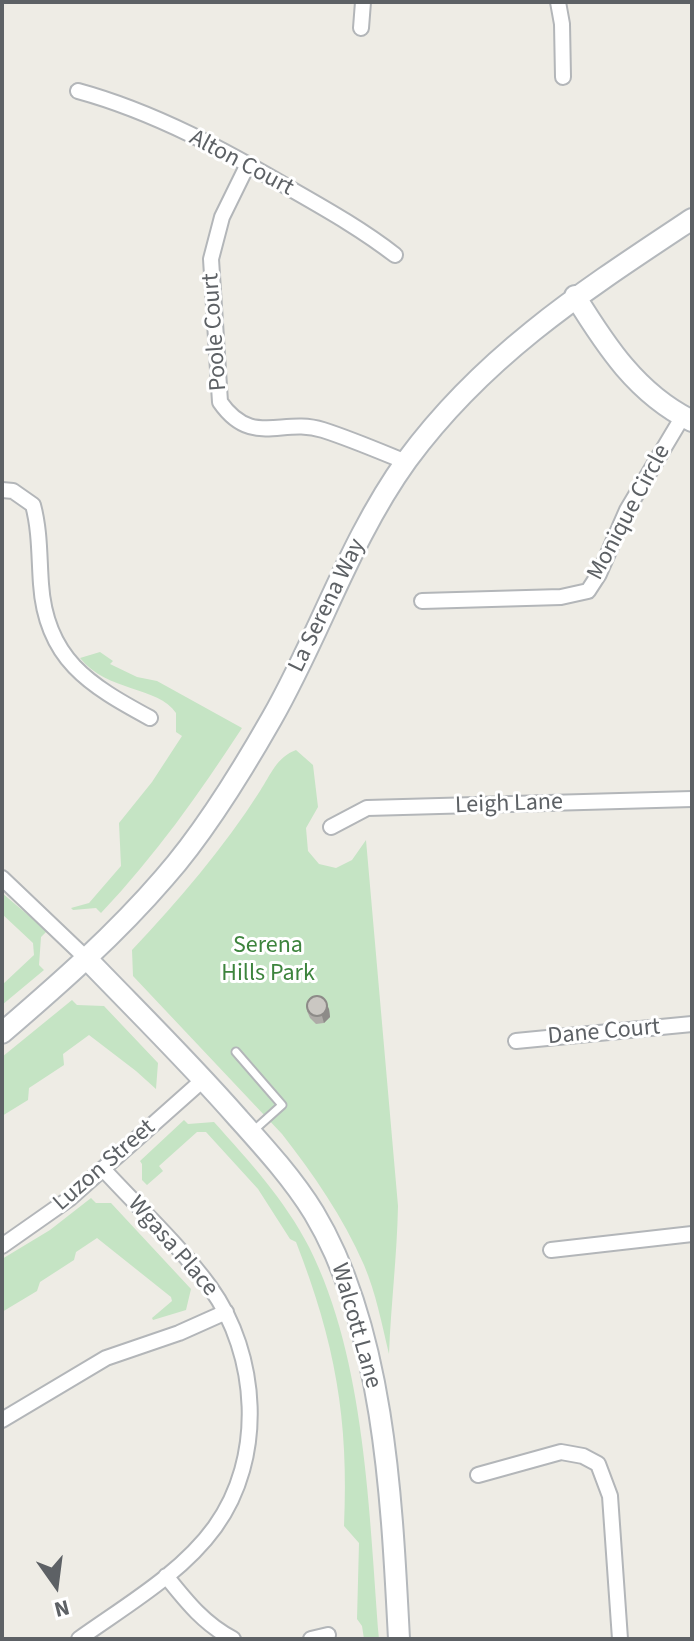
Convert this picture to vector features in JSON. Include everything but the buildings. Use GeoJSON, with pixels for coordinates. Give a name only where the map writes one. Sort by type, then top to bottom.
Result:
{"type":"FeatureCollection","features":[{"type":"Feature","properties":{"kind":"main road","name":"La Serena Way"},"geometry":{"type":"LineString","coordinates":[[2,1033],[87,959],[166,877],[221,800],[273,717],[360,539],[406,462],[439,421],[529,331],[575,296],[692,219]]}},
{"type":"Feature","properties":{"kind":"main road"},"geometry":{"type":"LineString","coordinates":[[575,296],[601,340],[633,379],[687,418]]}},
{"type":"Feature","properties":{"kind":"main road","name":"Walcott Lane"},"geometry":{"type":"LineString","coordinates":[[87,959],[251,1132],[313,1213],[337,1258],[362,1334],[376,1399],[385,1461],[399,1639]]}},
{"type":"Feature","properties":{"kind":"street"},"geometry":{"type":"LineString","coordinates":[[361,28],[363,2]]}},
{"type":"Feature","properties":{"kind":"street"},"geometry":{"type":"LineString","coordinates":[[558,2],[562,24],[563,77]]}},
{"type":"Feature","properties":{"kind":"street","name":"Alton Court"},"geometry":{"type":"LineString","coordinates":[[78,91],[118,102],[248,164],[367,233],[395,255]]}},
{"type":"Feature","properties":{"kind":"street","name":"Poole Court"},"geometry":{"type":"LineString","coordinates":[[248,164],[222,217],[211,259],[220,402],[233,420],[253,427],[320,428],[406,462]]}},
{"type":"Feature","properties":{"kind":"street","name":"Monique Circle"},"geometry":{"type":"LineString","coordinates":[[422,601],[561,597],[588,591],[599,574],[627,510],[687,418]]}},
{"type":"Feature","properties":{"kind":"street"},"geometry":{"type":"LineString","coordinates":[[2,490],[13,491],[33,505],[38,524],[41,587],[47,624],[63,655],[82,677],[150,718]]}},
{"type":"Feature","properties":{"kind":"street","name":"Leigh Lane"},"geometry":{"type":"LineString","coordinates":[[331,827],[367,808],[692,799]]}},
{"type":"Feature","properties":{"kind":"street"},"geometry":{"type":"LineString","coordinates":[[2,878],[87,959]]}},
{"type":"Feature","properties":{"kind":"street","name":"Dane Court"},"geometry":{"type":"LineString","coordinates":[[516,1041],[692,1024]]}},
{"type":"Feature","properties":{"kind":"street","name":"Luzon Street"},"geometry":{"type":"LineString","coordinates":[[2,1246],[31,1228],[104,1170],[204,1079]]}},
{"type":"Feature","properties":{"kind":"street","name":"Wgasa Place"},"geometry":{"type":"LineString","coordinates":[[79,1639],[166,1576],[215,1527],[234,1492],[249,1439],[250,1406],[245,1369],[226,1312],[190,1262],[104,1170]]}},
{"type":"Feature","properties":{"kind":"street"},"geometry":{"type":"LineString","coordinates":[[551,1250],[692,1234]]}},
{"type":"Feature","properties":{"kind":"street"},"geometry":{"type":"LineString","coordinates":[[2,1420],[106,1358],[179,1333],[226,1312]]}},
{"type":"Feature","properties":{"kind":"street"},"geometry":{"type":"LineString","coordinates":[[478,1475],[561,1452],[583,1456],[598,1464],[610,1496],[620,1639]]}},
{"type":"Feature","properties":{"kind":"street"},"geometry":{"type":"LineString","coordinates":[[166,1576],[208,1624],[233,1639]]}},
{"type":"Feature","properties":{"kind":"street"},"geometry":{"type":"LineString","coordinates":[[311,1639],[328,1635]]}},
{"type":"Feature","properties":{"kind":"lane"},"geometry":{"type":"LineString","coordinates":[[236,1052],[282,1105],[251,1132]]}},
{"type":"Feature","properties":{"kind":"green space"},"geometry":{"type":"Polygon","coordinates":[[[100,652],[113,661],[110,664],[137,677],[157,681],[242,728],[176,824],[101,913],[96,908],[71,908],[89,903],[121,866],[119,823],[152,782],[182,736],[176,732],[176,713],[168,704],[104,677],[80,658],[100,652]]]}},
{"type":"Feature","properties":{"kind":"green space","name":"Serena Hills Park"},"geometry":{"type":"Polygon","coordinates":[[[296,750],[313,765],[318,807],[306,828],[308,851],[319,864],[336,868],[352,860],[366,840],[398,1206],[389,1354],[364,1265],[347,1230],[316,1181],[282,1134],[133,976],[132,950],[216,854],[279,762],[296,750]]]}},
{"type":"Feature","properties":{"kind":"green space"},"geometry":{"type":"Polygon","coordinates":[[[2,893],[47,931],[41,937],[39,965],[44,970],[2,1005],[2,985],[34,955],[33,943],[2,914],[2,893]]]}},
{"type":"Feature","properties":{"kind":"green space"},"geometry":{"type":"Polygon","coordinates":[[[72,1000],[77,1005],[104,1006],[158,1063],[156,1089],[89,1035],[63,1054],[64,1065],[29,1088],[28,1100],[2,1116],[2,1057],[72,1000]]]}},
{"type":"Feature","properties":{"kind":"green space"},"geometry":{"type":"Polygon","coordinates":[[[184,1120],[188,1124],[214,1122],[253,1166],[299,1230],[328,1291],[343,1338],[362,1438],[379,1639],[364,1639],[362,1626],[357,1619],[359,1543],[344,1526],[344,1451],[336,1381],[321,1314],[296,1242],[290,1239],[258,1189],[206,1132],[197,1132],[159,1166],[163,1171],[147,1185],[142,1180],[140,1161],[184,1120]]]}},
{"type":"Feature","properties":{"kind":"green space"},"geometry":{"type":"Polygon","coordinates":[[[91,1198],[96,1203],[111,1203],[191,1289],[186,1310],[153,1320],[172,1301],[171,1297],[97,1238],[76,1252],[74,1260],[40,1282],[37,1291],[2,1312],[2,1259],[50,1230],[91,1198]]]}}]}
